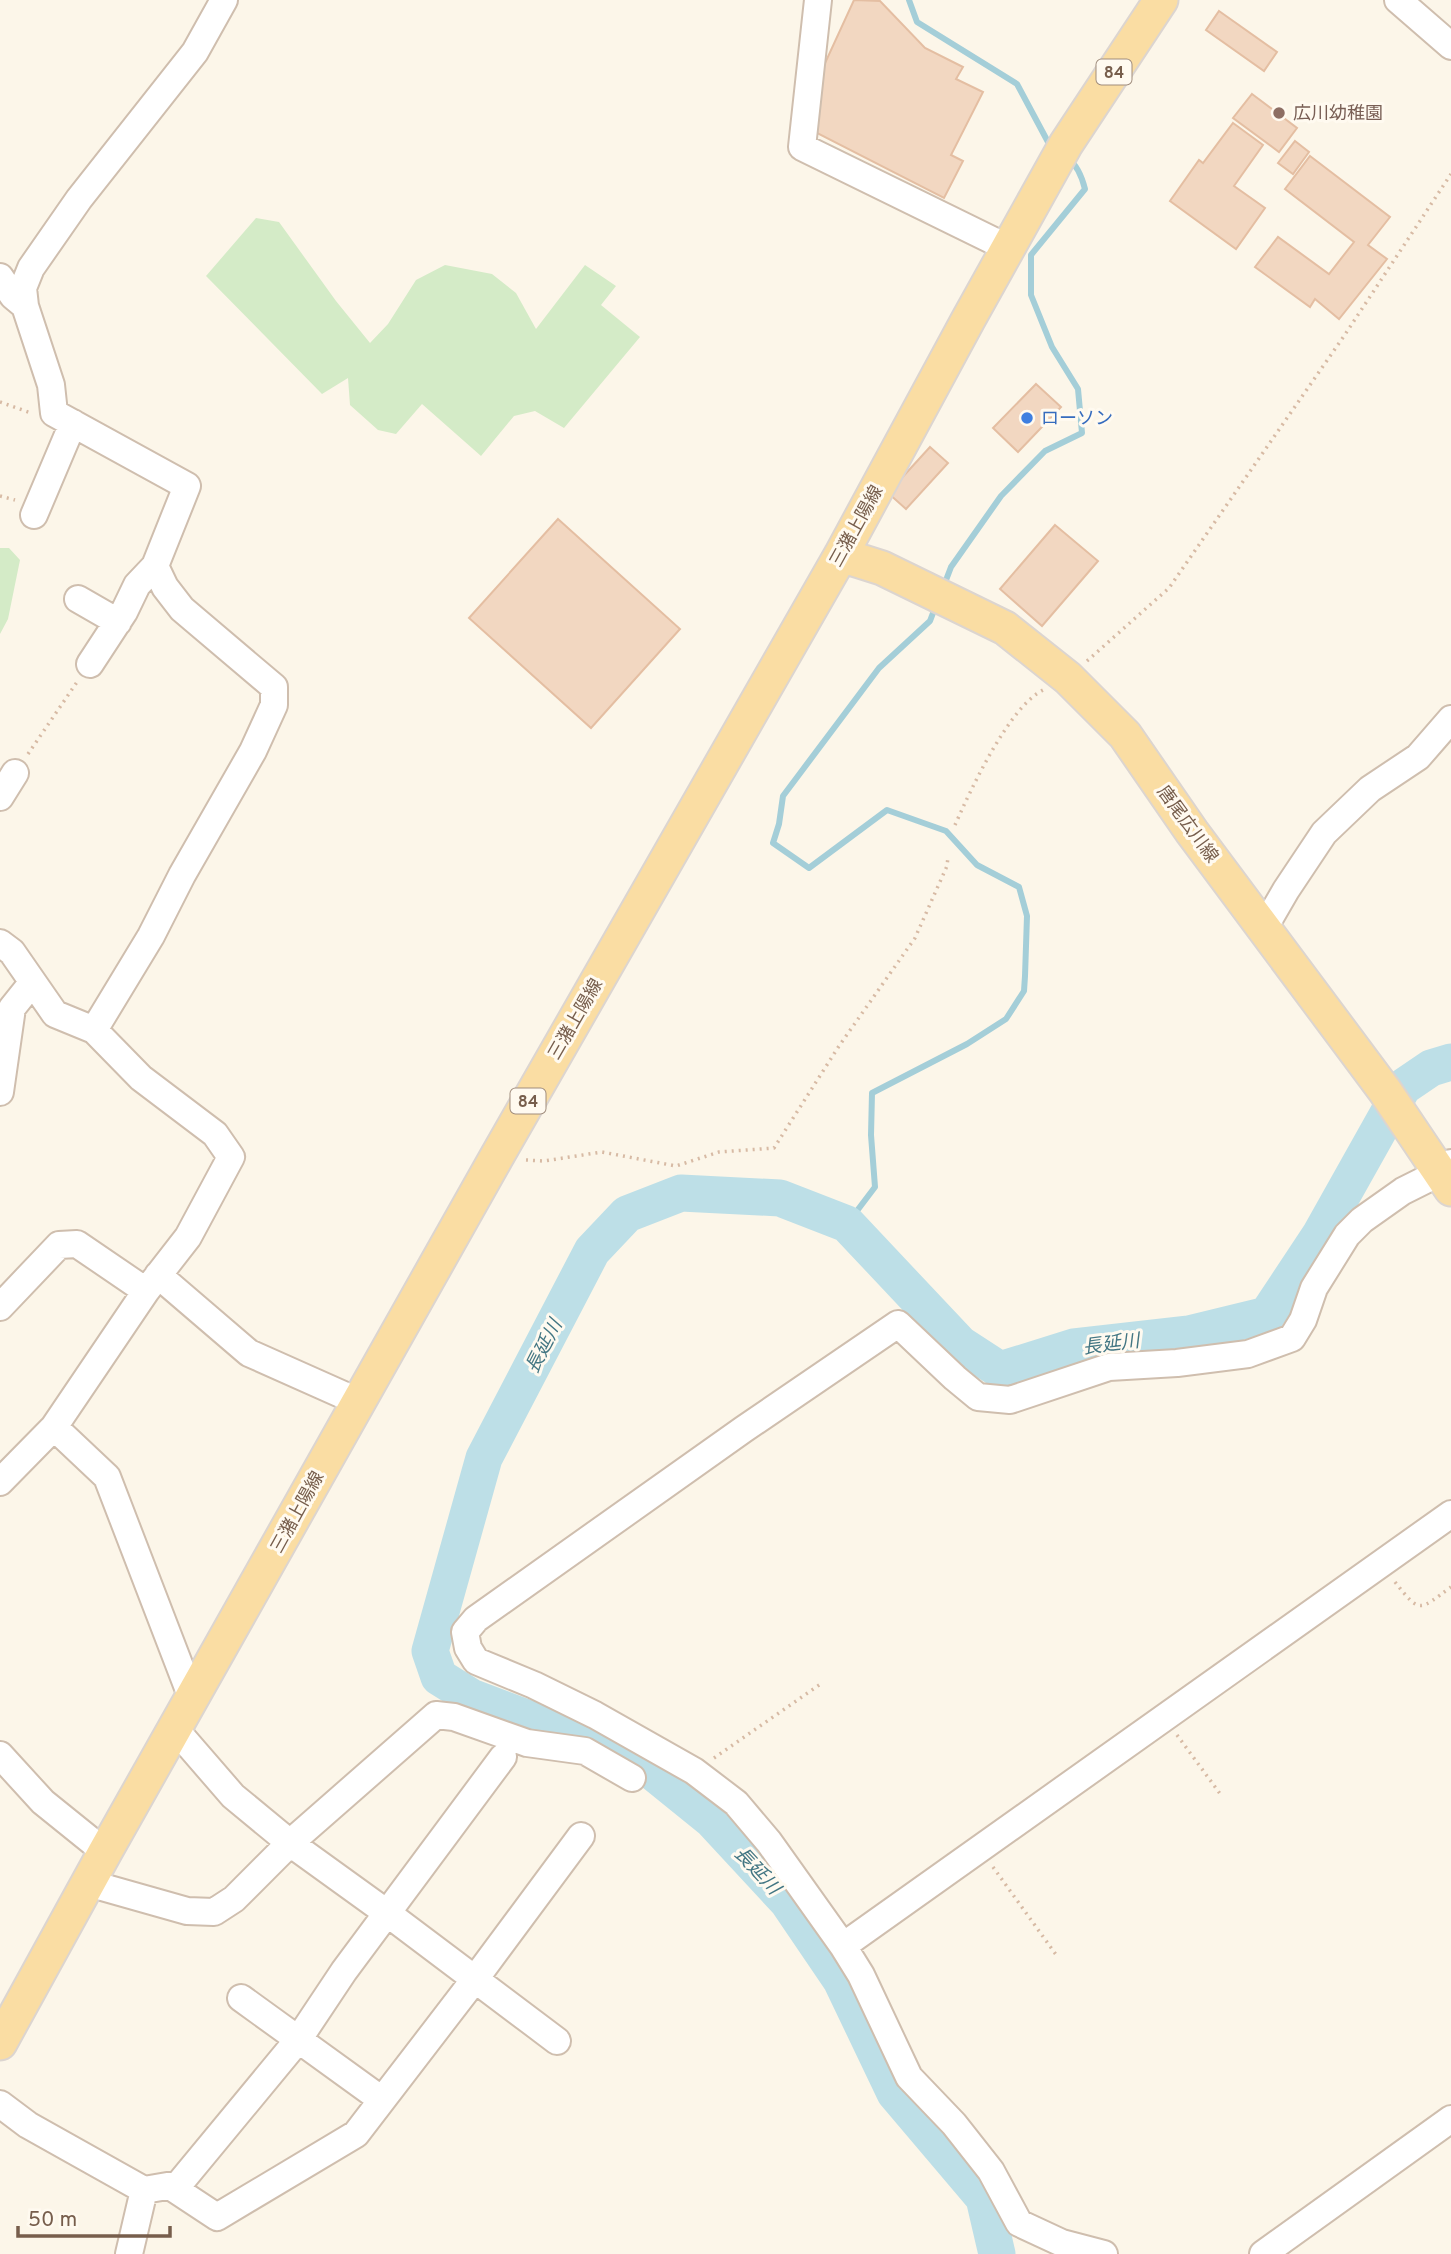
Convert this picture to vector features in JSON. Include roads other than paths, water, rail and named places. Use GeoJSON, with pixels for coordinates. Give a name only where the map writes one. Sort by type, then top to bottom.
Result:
{"type":"FeatureCollection","features":[{"type":"Feature","properties":{"kind":"main road","name":"三潴上陽線"},"geometry":{"type":"LineString","coordinates":[[0,2043],[496,1158],[841,555],[1062,152],[1161,0]]}},
{"type":"Feature","properties":{"kind":"main road","name":"唐尾広川線"},"geometry":{"type":"LineString","coordinates":[[841,555],[882,569],[1005,628],[1068,678],[1125,735],[1192,832],[1442,1170]]}},
{"type":"Feature","properties":{"kind":"street"},"geometry":{"type":"LineString","coordinates":[[90,664],[118,622],[137,585],[155,566],[187,486],[54,413],[51,385],[25,306],[23,288],[31,268],[71,209],[195,52],[224,0]]}},
{"type":"Feature","properties":{"kind":"street"},"geometry":{"type":"LineString","coordinates":[[818,0],[802,147],[1008,248]]}},
{"type":"Feature","properties":{"kind":"street"},"geometry":{"type":"LineString","coordinates":[[1398,0],[1451,46]]}},
{"type":"Feature","properties":{"kind":"street"},"geometry":{"type":"LineString","coordinates":[[0,277],[13,296],[25,306]]}},
{"type":"Feature","properties":{"kind":"street"},"geometry":{"type":"LineString","coordinates":[[34,515],[73,423]]}},
{"type":"Feature","properties":{"kind":"street"},"geometry":{"type":"LineString","coordinates":[[94,1030],[151,936],[182,875],[253,751],[274,705],[274,687],[182,609],[165,587],[155,566]]}},
{"type":"Feature","properties":{"kind":"street"},"geometry":{"type":"LineString","coordinates":[[78,599],[118,622]]}},
{"type":"Feature","properties":{"kind":"street"},"geometry":{"type":"LineString","coordinates":[[1264,928],[1324,833],[1370,789],[1418,757],[1451,719]]}},
{"type":"Feature","properties":{"kind":"street"},"geometry":{"type":"LineString","coordinates":[[0,797],[15,773]]}},
{"type":"Feature","properties":{"kind":"street"},"geometry":{"type":"LineString","coordinates":[[0,943],[12,952],[55,1014],[94,1030],[141,1078],[215,1134],[230,1157],[188,1237],[152,1283],[54,1427],[0,1482]]}},
{"type":"Feature","properties":{"kind":"street"},"geometry":{"type":"LineString","coordinates":[[0,1092],[12,1008],[32,983]]}},
{"type":"Feature","properties":{"kind":"street"},"geometry":{"type":"LineString","coordinates":[[1104,2254],[1062,2243],[1018,2223],[991,2171],[954,2124],[909,2077],[861,1975],[769,1842],[736,1803],[699,1775],[595,1715],[534,1685],[476,1661],[468,1648],[465,1632],[476,1619],[744,1429],[898,1324],[978,1397],[1010,1400],[1109,1367],[1177,1363],[1248,1354],[1292,1338],[1303,1320],[1314,1287],[1347,1235],[1362,1220],[1403,1191],[1442,1170]]}},
{"type":"Feature","properties":{"kind":"street"},"geometry":{"type":"LineString","coordinates":[[1,1306],[59,1245],[77,1244],[152,1283],[249,1353],[359,1402]]}},
{"type":"Feature","properties":{"kind":"street"},"geometry":{"type":"LineString","coordinates":[[54,1427],[107,1477],[192,1698]]}},
{"type":"Feature","properties":{"kind":"street"},"geometry":{"type":"LineString","coordinates":[[842,1946],[1451,1514]]}},
{"type":"Feature","properties":{"kind":"street"},"geometry":{"type":"LineString","coordinates":[[88,1884],[187,1911],[214,1912],[234,1899],[290,1843],[436,1716],[454,1717],[527,1743],[585,1751],[632,1778]]}},
{"type":"Feature","properties":{"kind":"street"},"geometry":{"type":"LineString","coordinates":[[175,1729],[233,1796],[290,1843],[557,2041]]}},
{"type":"Feature","properties":{"kind":"street"},"geometry":{"type":"LineString","coordinates":[[0,1755],[43,1802],[105,1852]]}},
{"type":"Feature","properties":{"kind":"street"},"geometry":{"type":"LineString","coordinates":[[157,2188],[179,2184],[298,2040],[344,1971],[503,1757]]}},
{"type":"Feature","properties":{"kind":"street"},"geometry":{"type":"LineString","coordinates":[[0,2104],[28,2125],[217,2217],[356,2134],[582,1836]]}},
{"type":"Feature","properties":{"kind":"street"},"geometry":{"type":"LineString","coordinates":[[241,1998],[382,2100]]}},
{"type":"Feature","properties":{"kind":"street"},"geometry":{"type":"LineString","coordinates":[[1263,2254],[1451,2119]]}},
{"type":"Feature","properties":{"kind":"street"},"geometry":{"type":"LineString","coordinates":[[129,2254],[157,2188]]}},
{"type":"Feature","properties":{"kind":"waterway"},"geometry":{"type":"LineString","coordinates":[[909,0],[917,22],[1017,84],[1048,142],[1054,147]]}},
{"type":"Feature","properties":{"kind":"waterway"},"geometry":{"type":"LineString","coordinates":[[943,588],[951,567],[1001,496],[1045,451],[1082,433],[1078,389],[1052,347],[1031,295],[1031,255],[1085,189],[1079,172],[1068,158]]}},
{"type":"Feature","properties":{"kind":"waterway"},"geometry":{"type":"LineString","coordinates":[[847,1224],[875,1187],[871,1135],[872,1093],[967,1044],[1006,1019],[1024,991],[1027,916],[1019,887],[977,865],[946,831],[887,810],[809,868],[773,843],[783,796],[879,668],[930,621],[936,605]]}},
{"type":"Feature","properties":{"kind":"waterway","name":"長延川"},"geometry":{"type":"LineString","coordinates":[[997,2254],[984,2198],[895,2093],[841,1980],[788,1902],[712,1820],[638,1760],[471,1697],[439,1677],[430,1651],[484,1458],[592,1251],[627,1214],[681,1193],[780,1198],[847,1224],[960,1344],[1000,1370],[1074,1347],[1189,1334],[1267,1315],[1320,1235],[1403,1087],[1431,1068],[1451,1062]]}},
{"type":"Feature","properties":{"kind":"place","name":"広川幼稚園"},"geometry":{"type":"Point","coordinates":[1279,113]}},
{"type":"Feature","properties":{"kind":"place","name":"ローソン"},"geometry":{"type":"Point","coordinates":[1027,418]}}]}
